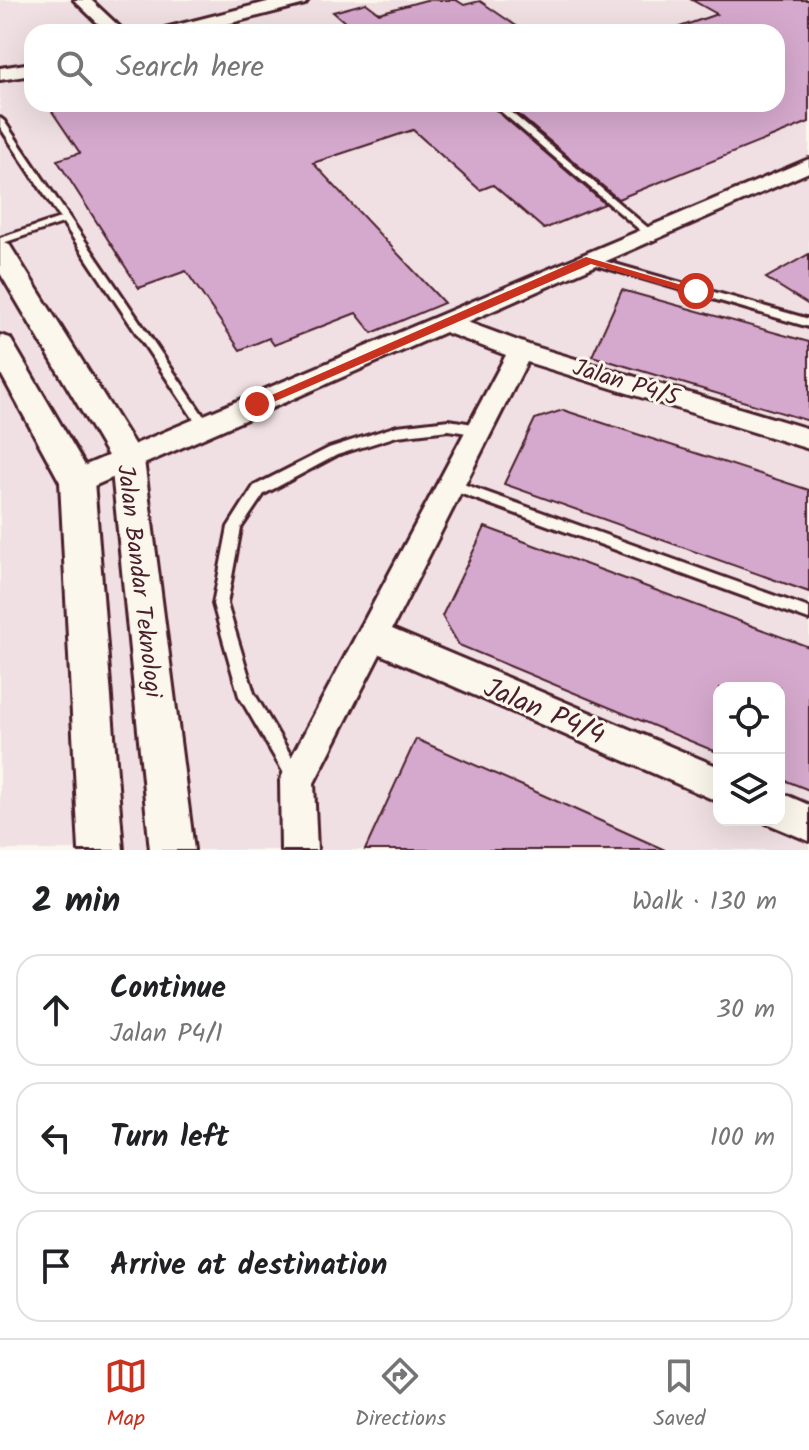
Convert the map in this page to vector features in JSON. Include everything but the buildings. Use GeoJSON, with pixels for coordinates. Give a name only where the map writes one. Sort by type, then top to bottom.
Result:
{"type":"FeatureCollection","features":[{"type":"Feature","properties":{"kind":"street"},"geometry":{"type":"LineString","coordinates":[[82,0],[108,24]]}},
{"type":"Feature","properties":{"kind":"street"},"geometry":{"type":"LineString","coordinates":[[204,24],[298,0]]}},
{"type":"Feature","properties":{"kind":"street"},"geometry":{"type":"LineString","coordinates":[[0,84],[17,72]]}},
{"type":"Feature","properties":{"kind":"street"},"geometry":{"type":"LineString","coordinates":[[77,481],[809,165]]}},
{"type":"Feature","properties":{"kind":"street","name":"Jalan Bandar Teknologi"},"geometry":{"type":"LineString","coordinates":[[0,250],[127,460],[172,850]]}},
{"type":"Feature","properties":{"kind":"street","name":"Jalan P4/5"},"geometry":{"type":"LineString","coordinates":[[445,323],[520,351],[809,439]]}},
{"type":"Feature","properties":{"kind":"street","name":"Jalan Bandar Teknologi"},"geometry":{"type":"LineString","coordinates":[[0,345],[77,481],[101,850]]}},
{"type":"Feature","properties":{"kind":"street"},"geometry":{"type":"LineString","coordinates":[[299,850],[297,781],[520,351]]}},
{"type":"Feature","properties":{"kind":"street","name":"Jalan P4/4"},"geometry":{"type":"LineString","coordinates":[[371,635],[713,782]]}},
{"type":"Feature","properties":{"kind":"street"},"geometry":{"type":"LineString","coordinates":[[785,813],[809,823]]}},
{"type":"Feature","properties":{"kind":"lane"},"geometry":{"type":"LineString","coordinates":[[505,112],[650,234]]}},
{"type":"Feature","properties":{"kind":"lane"},"geometry":{"type":"LineString","coordinates":[[0,121],[205,427]]}},
{"type":"Feature","properties":{"kind":"lane"},"geometry":{"type":"LineString","coordinates":[[0,241],[65,219]]}},
{"type":"Feature","properties":{"kind":"lane"},"geometry":{"type":"LineString","coordinates":[[590,260],[809,323]]}},
{"type":"Feature","properties":{"kind":"lane"},"geometry":{"type":"LineString","coordinates":[[297,781],[247,696],[220,604],[235,527],[259,490],[333,451],[397,431],[449,425],[479,430]]}},
{"type":"Feature","properties":{"kind":"lane"},"geometry":{"type":"LineString","coordinates":[[452,485],[809,614]]}},
{"type":"Feature","properties":{"kind":"shaded area"},"geometry":{"type":"Polygon","coordinates":[[[0,0],[809,0],[809,850],[0,850],[0,0]]]}},
{"type":"Feature","properties":{"kind":"route"},"geometry":{"type":"LineString","coordinates":[[257,404],[590,260],[696,291]]}}]}
